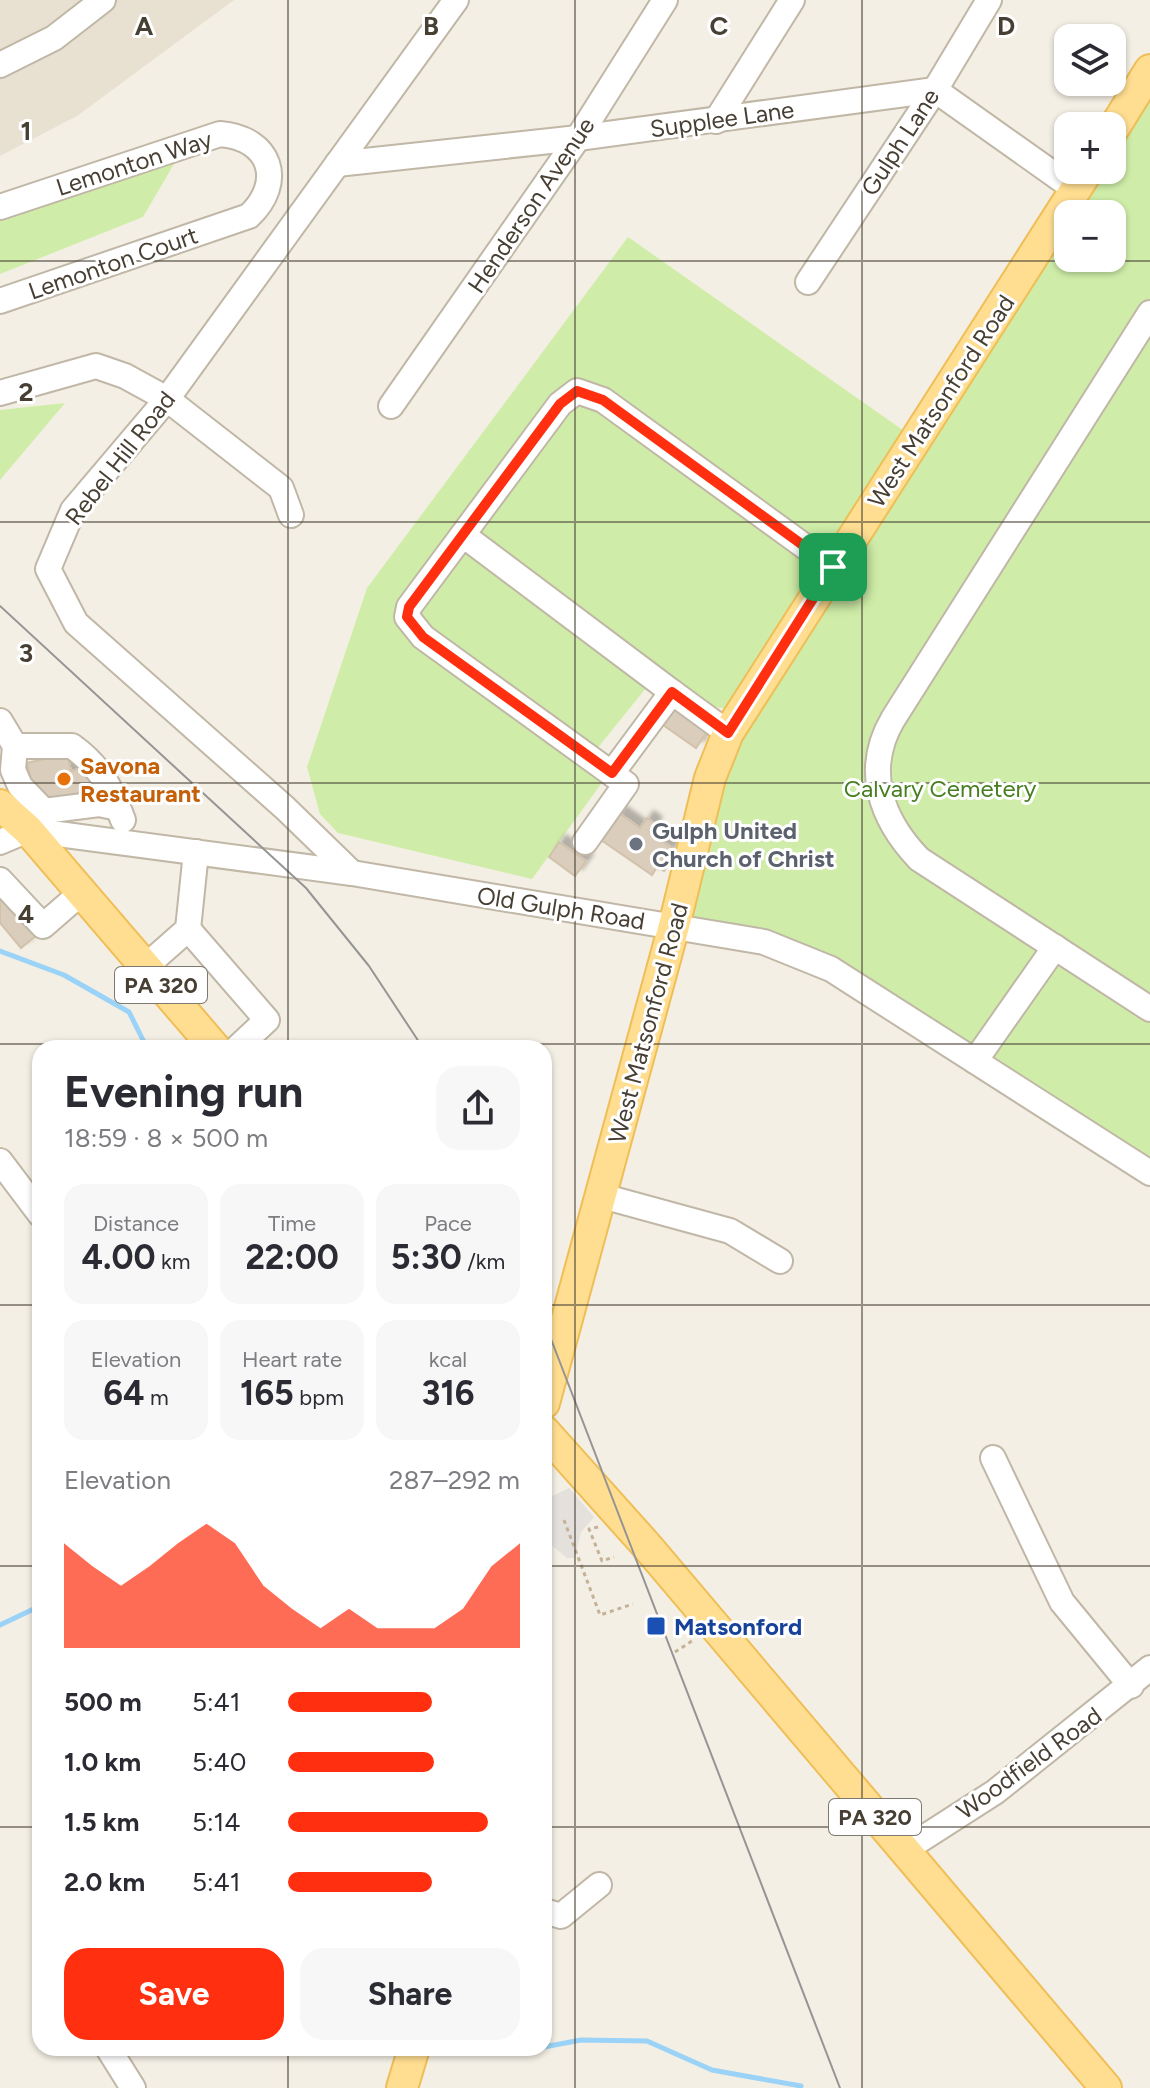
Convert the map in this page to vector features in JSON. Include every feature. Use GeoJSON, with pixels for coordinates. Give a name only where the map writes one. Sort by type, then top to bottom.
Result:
{"type":"FeatureCollection","features":[{"type":"Feature","properties":{"kind":"main road"},"geometry":{"type":"LineString","coordinates":[[1124,112],[1150,70]]}},
{"type":"Feature","properties":{"kind":"main road","name":"West Matsonford Road"},"geometry":{"type":"LineString","coordinates":[[552,1374],[674,926],[710,778],[728,733],[1079,184]]}},
{"type":"Feature","properties":{"kind":"main road","name":"PA 320"},"geometry":{"type":"LineString","coordinates":[[0,805],[28,830],[208,1040]]}},
{"type":"Feature","properties":{"kind":"main road","name":"PA 320"},"geometry":{"type":"LineString","coordinates":[[552,1440],[646,1545],[1106,2088]]}},
{"type":"Feature","properties":{"kind":"main road"},"geometry":{"type":"LineString","coordinates":[[402,2088],[412,2056]]}},
{"type":"Feature","properties":{"kind":"street"},"geometry":{"type":"LineString","coordinates":[[0,65],[54,38],[103,0]]}},
{"type":"Feature","properties":{"kind":"street","name":"Rebel Hill Road"},"geometry":{"type":"LineString","coordinates":[[352,873],[285,808],[76,623],[48,569],[73,510],[167,399],[456,0]]}},
{"type":"Feature","properties":{"kind":"street","name":"Henderson Avenue"},"geometry":{"type":"LineString","coordinates":[[391,406],[578,138],[665,0]]}},
{"type":"Feature","properties":{"kind":"street"},"geometry":{"type":"LineString","coordinates":[[716,121],[792,0]]}},
{"type":"Feature","properties":{"kind":"street","name":"Gulph Lane"},"geometry":{"type":"LineString","coordinates":[[808,282],[935,90],[989,0]]}},
{"type":"Feature","properties":{"kind":"street"},"geometry":{"type":"LineString","coordinates":[[935,90],[1054,163]]}},
{"type":"Feature","properties":{"kind":"street","name":"Supplee Lane"},"geometry":{"type":"LineString","coordinates":[[337,164],[716,121],[935,90]]}},
{"type":"Feature","properties":{"kind":"street","name":"Lemonton Way"},"geometry":{"type":"LineString","coordinates":[[0,207],[220,134],[240,136],[253,143],[270,172],[270,189],[249,216],[225,225]]}},
{"type":"Feature","properties":{"kind":"street","name":"Lemonton Court"},"geometry":{"type":"LineString","coordinates":[[0,301],[225,225]]}},
{"type":"Feature","properties":{"kind":"street"},"geometry":{"type":"LineString","coordinates":[[1150,313],[879,743],[883,806],[898,837],[919,859],[1150,1009]]}},
{"type":"Feature","properties":{"kind":"street"},"geometry":{"type":"LineString","coordinates":[[0,393],[96,366],[167,399],[281,488],[291,515]]}},
{"type":"Feature","properties":{"kind":"street"},"geometry":{"type":"LineString","coordinates":[[585,842],[626,784],[412,627],[407,617],[409,607],[560,404],[577,391],[603,400],[833,567]]}},
{"type":"Feature","properties":{"kind":"street"},"geometry":{"type":"LineString","coordinates":[[463,535],[728,733]]}},
{"type":"Feature","properties":{"kind":"street"},"geometry":{"type":"LineString","coordinates":[[612,773],[672,692]]}},
{"type":"Feature","properties":{"kind":"street"},"geometry":{"type":"LineString","coordinates":[[0,721],[15,746],[13,770],[25,792],[44,811],[99,804],[118,808]]}},
{"type":"Feature","properties":{"kind":"street"},"geometry":{"type":"LineString","coordinates":[[15,746],[72,746],[102,772],[113,790],[125,827],[125,843]]}},
{"type":"Feature","properties":{"kind":"street"},"geometry":{"type":"LineString","coordinates":[[0,842],[28,830]]}},
{"type":"Feature","properties":{"kind":"street","name":"Old Gulph Road"},"geometry":{"type":"LineString","coordinates":[[28,830],[352,873],[764,942],[831,969],[1150,1173]]}},
{"type":"Feature","properties":{"kind":"street"},"geometry":{"type":"LineString","coordinates":[[145,967],[188,929],[196,852]]}},
{"type":"Feature","properties":{"kind":"street"},"geometry":{"type":"LineString","coordinates":[[0,880],[43,926],[81,893]]}},
{"type":"Feature","properties":{"kind":"street"},"geometry":{"type":"LineString","coordinates":[[188,929],[267,1020],[246,1040]]}},
{"type":"Feature","properties":{"kind":"street"},"geometry":{"type":"LineString","coordinates":[[975,1061],[1055,947]]}},
{"type":"Feature","properties":{"kind":"street"},"geometry":{"type":"LineString","coordinates":[[0,1161],[32,1203]]}},
{"type":"Feature","properties":{"kind":"street"},"geometry":{"type":"LineString","coordinates":[[602,1196],[730,1231],[780,1261]]}},
{"type":"Feature","properties":{"kind":"street"},"geometry":{"type":"LineString","coordinates":[[993,1458],[1062,1602],[1131,1686]]}},
{"type":"Feature","properties":{"kind":"street","name":"Woodfield Road"},"geometry":{"type":"LineString","coordinates":[[903,1851],[995,1792],[1150,1668]]}},
{"type":"Feature","properties":{"kind":"street"},"geometry":{"type":"LineString","coordinates":[[552,1913],[561,1916],[599,1885]]}},
{"type":"Feature","properties":{"kind":"street"},"geometry":{"type":"LineString","coordinates":[[113,2056],[133,2088]]}},
{"type":"Feature","properties":{"kind":"path"},"geometry":{"type":"LineString","coordinates":[[564,1520],[600,1615],[633,1604]]}},
{"type":"Feature","properties":{"kind":"path"},"geometry":{"type":"LineString","coordinates":[[589,1529],[602,1561],[614,1557]]}},
{"type":"Feature","properties":{"kind":"path"},"geometry":{"type":"LineString","coordinates":[[675,1652],[696,1638]]}},
{"type":"Feature","properties":{"kind":"shaded area"},"geometry":{"type":"Polygon","coordinates":[[[0,0],[234,0],[77,116],[0,156],[0,0]]]}},
{"type":"Feature","properties":{"kind":"shaded area"},"geometry":{"type":"Polygon","coordinates":[[[569,1488],[594,1517],[581,1532],[575,1558],[567,1558],[552,1546],[552,1496],[569,1488]]]}},
{"type":"Feature","properties":{"kind":"green space","name":"Calvary Cemetery"},"geometry":{"type":"Polygon","coordinates":[[[1150,70],[1150,1173],[831,969],[674,926],[710,778],[1054,225],[1054,272],[1126,272],[1126,200],[1069,200],[1079,184],[1126,184],[1124,112],[1150,70]]]}},
{"type":"Feature","properties":{"kind":"green space"},"geometry":{"type":"Polygon","coordinates":[[[174,164],[143,217],[0,274],[0,218],[174,164]]]}},
{"type":"Feature","properties":{"kind":"green space"},"geometry":{"type":"Polygon","coordinates":[[[628,237],[907,433],[729,709],[714,707],[693,695],[650,683],[584,765],[604,780],[532,879],[338,833],[320,814],[307,767],[367,588],[628,237]]]}},
{"type":"Feature","properties":{"kind":"green space"},"geometry":{"type":"Polygon","coordinates":[[[65,403],[0,480],[0,410],[65,403]]]}},
{"type":"Feature","properties":{"kind":"building"},"geometry":{"type":"Polygon","coordinates":[[[675,706],[709,729],[696,748],[663,725],[675,706]]]}},
{"type":"Feature","properties":{"kind":"building","name":"Savona Restaurant"},"geometry":{"type":"Polygon","coordinates":[[[67,754],[71,771],[94,766],[100,788],[41,802],[33,789],[27,763],[67,754]]]}},
{"type":"Feature","properties":{"kind":"building","name":"Gulph United Church of Christ"},"geometry":{"type":"Polygon","coordinates":[[[619,813],[640,828],[647,818],[655,824],[650,832],[672,848],[663,860],[669,864],[664,871],[657,867],[652,875],[601,840],[619,813]]]}},
{"type":"Feature","properties":{"kind":"building"},"geometry":{"type":"Polygon","coordinates":[[[559,842],[586,861],[575,876],[549,857],[559,842]]]}},
{"type":"Feature","properties":{"kind":"building"},"geometry":{"type":"Polygon","coordinates":[[[0,893],[37,935],[21,948],[0,923],[0,893]]]}},
{"type":"Feature","properties":{"kind":"waterway"},"geometry":{"type":"LineString","coordinates":[[0,951],[64,975],[129,1012],[143,1040]]}},
{"type":"Feature","properties":{"kind":"waterway"},"geometry":{"type":"LineString","coordinates":[[0,1625],[32,1610]]}},
{"type":"Feature","properties":{"kind":"waterway"},"geometry":{"type":"LineString","coordinates":[[552,2045],[581,2040],[647,2041],[712,2070],[801,2086]]}},
{"type":"Feature","properties":{"kind":"tram line"},"geometry":{"type":"LineString","coordinates":[[0,606],[306,888],[369,966],[418,1040]]}},
{"type":"Feature","properties":{"kind":"tram line"},"geometry":{"type":"LineString","coordinates":[[552,1342],[840,2088]]}},
{"type":"Feature","properties":{"kind":"place","name":"Savona Restaurant"},"geometry":{"type":"Point","coordinates":[64,779]}},
{"type":"Feature","properties":{"kind":"place","name":"Gulph United Church of Christ"},"geometry":{"type":"Point","coordinates":[636,844]}},
{"type":"Feature","properties":{"kind":"place","name":"Matsonford"},"geometry":{"type":"Point","coordinates":[656,1626]}},
{"type":"Feature","properties":{"kind":"route"},"geometry":{"type":"LineString","coordinates":[[577,391],[603,400],[833,567],[728,733],[695,705],[672,692],[612,773],[423,637],[407,617],[409,607],[560,404],[577,391]]}}]}
